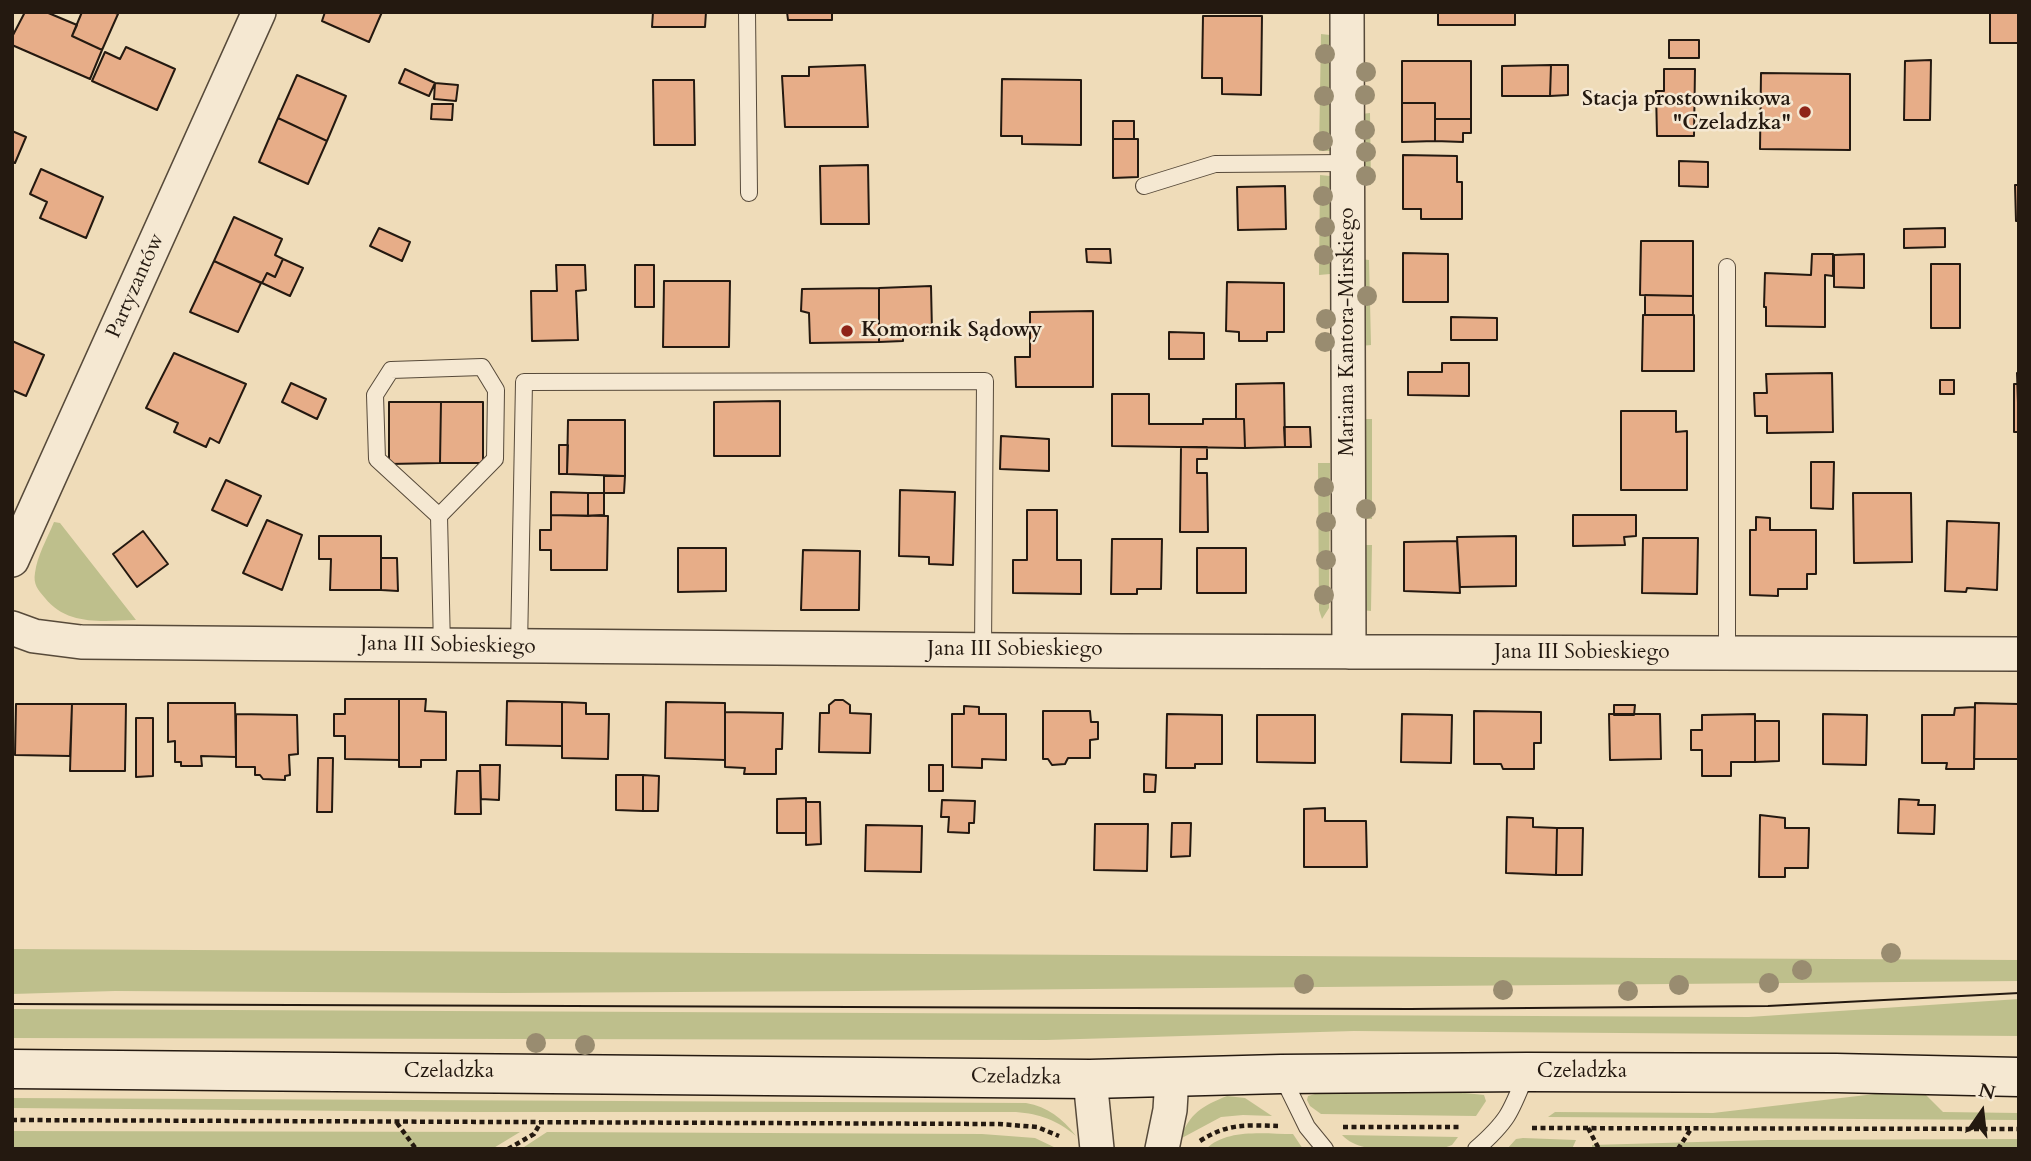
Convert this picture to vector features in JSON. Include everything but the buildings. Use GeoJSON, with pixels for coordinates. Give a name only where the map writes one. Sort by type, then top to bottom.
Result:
{"type":"FeatureCollection","features":[{"type":"Feature","properties":{"kind":"main road","name":"Czeladzka"},"geometry":{"type":"LineString","coordinates":[[12,1069],[1090,1079],[1527,1072],[1836,1073],[2019,1077]]}},
{"type":"Feature","properties":{"kind":"street","name":"Partyzantów"},"geometry":{"type":"LineString","coordinates":[[12,561],[259,12]]}},
{"type":"Feature","properties":{"kind":"street","name":"Mariana Kantora-Mirskiego"},"geometry":{"type":"LineString","coordinates":[[1347,12],[1349,652]]}},
{"type":"Feature","properties":{"kind":"street","name":"Jana III Sobieskiego"},"geometry":{"type":"LineString","coordinates":[[12,628],[34,636],[81,642],[442,647],[2019,654]]}},
{"type":"Feature","properties":{"kind":"street"},"geometry":{"type":"LineString","coordinates":[[1162,1149],[1170,1110],[1172,1077]]}},
{"type":"Feature","properties":{"kind":"street"},"geometry":{"type":"LineString","coordinates":[[1081,1145],[1090,1079]]}},
{"type":"Feature","properties":{"kind":"lane"},"geometry":{"type":"LineString","coordinates":[[747,12],[749,193]]}},
{"type":"Feature","properties":{"kind":"lane"},"geometry":{"type":"LineString","coordinates":[[1144,186],[1215,164],[1347,163]]}},
{"type":"Feature","properties":{"kind":"lane"},"geometry":{"type":"LineString","coordinates":[[1727,267],[1727,653]]}},
{"type":"Feature","properties":{"kind":"lane"},"geometry":{"type":"LineString","coordinates":[[439,516],[377,459],[375,396],[391,370],[482,367],[496,390],[495,459],[439,516],[442,647]]}},
{"type":"Feature","properties":{"kind":"lane"},"geometry":{"type":"LineString","coordinates":[[519,647],[524,382],[985,381],[983,650]]}},
{"type":"Feature","properties":{"kind":"lane"},"geometry":{"type":"LineString","coordinates":[[1476,1149],[1500,1128],[1511,1112],[1527,1072]]}},
{"type":"Feature","properties":{"kind":"lane"},"geometry":{"type":"LineString","coordinates":[[1281,1074],[1307,1126],[1325,1149]]}},
{"type":"Feature","properties":{"kind":"path"},"geometry":{"type":"LineString","coordinates":[[12,1120],[1022,1125],[1045,1129],[1081,1145]]}},
{"type":"Feature","properties":{"kind":"path"},"geometry":{"type":"LineString","coordinates":[[396,1122],[416,1149]]}},
{"type":"Feature","properties":{"kind":"path"},"geometry":{"type":"LineString","coordinates":[[508,1149],[534,1134],[541,1122]]}},
{"type":"Feature","properties":{"kind":"path"},"geometry":{"type":"LineString","coordinates":[[1196,1144],[1229,1126],[2019,1129]]}},
{"type":"Feature","properties":{"kind":"path"},"geometry":{"type":"LineString","coordinates":[[1588,1128],[1600,1149]]}},
{"type":"Feature","properties":{"kind":"path"},"geometry":{"type":"LineString","coordinates":[[1678,1149],[1691,1129]]}},
{"type":"Feature","properties":{"kind":"green space"},"geometry":{"type":"Polygon","coordinates":[[[1321,34],[1330,35],[1330,151],[1319,151],[1321,34]]]}},
{"type":"Feature","properties":{"kind":"green space"},"geometry":{"type":"Polygon","coordinates":[[[1370,113],[1371,185],[1361,185],[1361,114],[1370,113]]]}},
{"type":"Feature","properties":{"kind":"green space"},"geometry":{"type":"Polygon","coordinates":[[[1320,175],[1330,176],[1330,274],[1319,275],[1320,175]]]}},
{"type":"Feature","properties":{"kind":"green space"},"geometry":{"type":"Polygon","coordinates":[[[1361,259],[1369,260],[1371,345],[1361,346],[1361,259]]]}},
{"type":"Feature","properties":{"kind":"green space"},"geometry":{"type":"Polygon","coordinates":[[[1361,419],[1372,419],[1372,519],[1361,519],[1361,419]]]}},
{"type":"Feature","properties":{"kind":"green space"},"geometry":{"type":"Polygon","coordinates":[[[1318,463],[1330,463],[1329,608],[1322,619],[1319,610],[1318,463]]]}},
{"type":"Feature","properties":{"kind":"green space"},"geometry":{"type":"Polygon","coordinates":[[[54,522],[60,523],[136,620],[99,621],[75,618],[54,607],[42,595],[35,584],[35,573],[54,522]]]}},
{"type":"Feature","properties":{"kind":"green space"},"geometry":{"type":"Polygon","coordinates":[[[1361,545],[1372,545],[1371,611],[1362,610],[1361,545]]]}},
{"type":"Feature","properties":{"kind":"green space"},"geometry":{"type":"Polygon","coordinates":[[[12,949],[2019,960],[2019,981],[857,991],[115,991],[12,994],[12,949]]]}},
{"type":"Feature","properties":{"kind":"green space"},"geometry":{"type":"Polygon","coordinates":[[[2019,999],[2019,1036],[1354,1031],[1046,1040],[12,1038],[12,1009],[1749,1017],[2019,999]]]}},
{"type":"Feature","properties":{"kind":"green space"},"geometry":{"type":"Polygon","coordinates":[[[1315,1094],[1484,1095],[1486,1101],[1476,1116],[1321,1114],[1310,1106],[1307,1100],[1308,1096],[1315,1094]]]}},
{"type":"Feature","properties":{"kind":"green space"},"geometry":{"type":"Polygon","coordinates":[[[1875,1094],[1926,1095],[1943,1112],[2019,1113],[2019,1120],[1548,1117],[1555,1112],[1713,1113],[1875,1094]]]}},
{"type":"Feature","properties":{"kind":"green space"},"geometry":{"type":"Polygon","coordinates":[[[1227,1096],[1245,1098],[1272,1116],[1221,1117],[1180,1139],[1188,1123],[1198,1112],[1227,1096]]]}},
{"type":"Feature","properties":{"kind":"green space"},"geometry":{"type":"Polygon","coordinates":[[[12,1098],[1026,1103],[1054,1114],[1076,1136],[1048,1119],[1016,1112],[475,1112],[12,1108],[12,1098]]]}},
{"type":"Feature","properties":{"kind":"green space"},"geometry":{"type":"Polygon","coordinates":[[[12,1131],[520,1132],[492,1149],[12,1149],[12,1131]]]}},
{"type":"Feature","properties":{"kind":"green space"},"geometry":{"type":"Polygon","coordinates":[[[547,1132],[982,1134],[1035,1138],[1058,1149],[521,1149],[547,1132]]]}},
{"type":"Feature","properties":{"kind":"green space"},"geometry":{"type":"Polygon","coordinates":[[[1293,1134],[1303,1149],[1206,1149],[1215,1142],[1235,1135],[1293,1134]]]}},
{"type":"Feature","properties":{"kind":"green space"},"geometry":{"type":"Polygon","coordinates":[[[1342,1135],[1458,1137],[1452,1145],[1441,1149],[1389,1150],[1362,1146],[1342,1135]]]}},
{"type":"Feature","properties":{"kind":"green space"},"geometry":{"type":"Polygon","coordinates":[[[1516,1139],[1576,1140],[1572,1149],[1507,1149],[1516,1139]]]}},
{"type":"Feature","properties":{"kind":"green space"},"geometry":{"type":"Polygon","coordinates":[[[2019,1139],[2019,1149],[1592,1149],[1592,1145],[1768,1140],[2019,1139]]]}},
{"type":"Feature","properties":{"kind":"tram line"},"geometry":{"type":"LineString","coordinates":[[12,1004],[1410,1009],[1768,1006],[2019,993]]}},
{"type":"Feature","properties":{"kind":"place","name":"Stacja prostownikowa \"Czeladzka\""},"geometry":{"type":"Point","coordinates":[1805,112]}},
{"type":"Feature","properties":{"kind":"place","name":"Komornik Sądowy"},"geometry":{"type":"Point","coordinates":[847,331]}}]}
